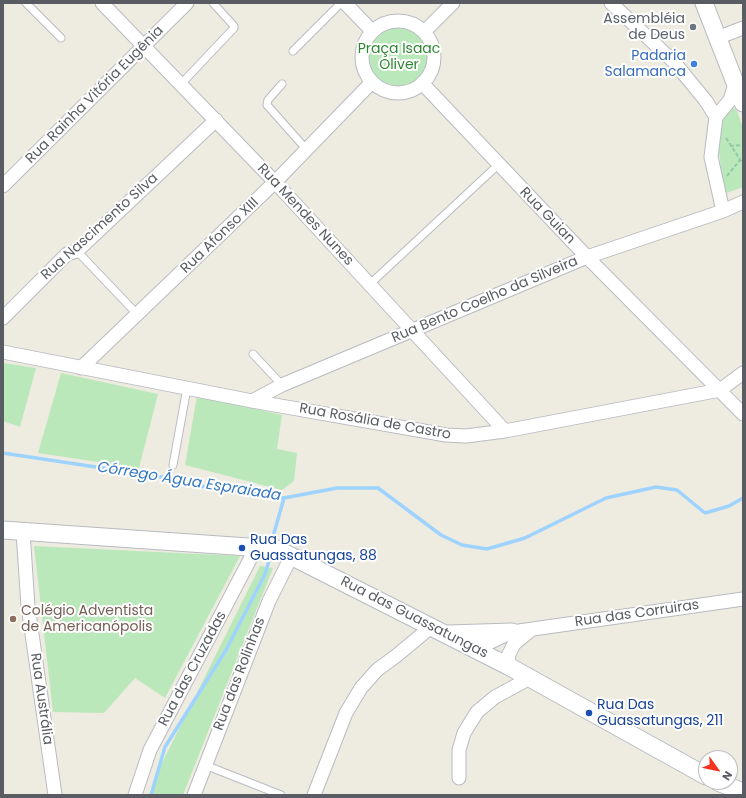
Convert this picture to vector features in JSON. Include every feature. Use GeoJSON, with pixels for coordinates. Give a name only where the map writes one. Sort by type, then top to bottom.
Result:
{"type":"FeatureCollection","features":[{"type":"Feature","properties":{"kind":"street","name":"Rua Mendes Nunes"},"geometry":{"type":"LineString","coordinates":[[102,3],[275,182],[505,431]]}},
{"type":"Feature","properties":{"kind":"street","name":"Rua Rainha Vitória Eugênia"},"geometry":{"type":"LineString","coordinates":[[3,186],[187,3]]}},
{"type":"Feature","properties":{"kind":"street"},"geometry":{"type":"LineString","coordinates":[[345,3],[372,31]]}},
{"type":"Feature","properties":{"kind":"street"},"geometry":{"type":"LineString","coordinates":[[424,32],[453,3]]}},
{"type":"Feature","properties":{"kind":"street"},"geometry":{"type":"LineString","coordinates":[[611,3],[674,62],[706,101],[716,117]]}},
{"type":"Feature","properties":{"kind":"street"},"geometry":{"type":"LineString","coordinates":[[704,3],[716,38],[743,103]]}},
{"type":"Feature","properties":{"kind":"street"},"geometry":{"type":"LineString","coordinates":[[392,21],[404,21],[414,25],[424,32],[430,41],[434,52],[433,63],[429,74],[422,83],[413,89],[402,93],[381,89],[372,82],[366,73],[362,62],[362,51],[366,40],[372,31],[392,21]]}},
{"type":"Feature","properties":{"kind":"street"},"geometry":{"type":"LineString","coordinates":[[716,38],[743,28]]}},
{"type":"Feature","properties":{"kind":"street","name":"Rua Afonso XIII"},"geometry":{"type":"LineString","coordinates":[[81,368],[275,182],[372,82]]}},
{"type":"Feature","properties":{"kind":"street","name":"Rua Guian"},"geometry":{"type":"LineString","coordinates":[[422,83],[498,166],[743,414]]}},
{"type":"Feature","properties":{"kind":"street"},"geometry":{"type":"LineString","coordinates":[[723,211],[711,157],[716,117],[730,100],[735,84]]}},
{"type":"Feature","properties":{"kind":"street","name":"Rua Nascimento Silva"},"geometry":{"type":"LineString","coordinates":[[3,318],[66,254],[77,251],[216,120]]}},
{"type":"Feature","properties":{"kind":"street","name":"Rua Bento Coelho da Silveira"},"geometry":{"type":"LineString","coordinates":[[252,401],[282,385],[587,257],[723,211],[743,202]]}},
{"type":"Feature","properties":{"kind":"street","name":"Rua Rosália de Castro"},"geometry":{"type":"LineString","coordinates":[[3,352],[252,401],[446,435],[466,436],[505,431],[720,390],[743,373]]}},
{"type":"Feature","properties":{"kind":"street","name":"Rua das Guassatungas"},"geometry":{"type":"LineString","coordinates":[[3,530],[276,548],[510,667],[698,772]]}},
{"type":"Feature","properties":{"kind":"street","name":"Rua Austrália"},"geometry":{"type":"LineString","coordinates":[[23,532],[28,606],[55,795]]}},
{"type":"Feature","properties":{"kind":"street","name":"Rua das Cruzadas"},"geometry":{"type":"LineString","coordinates":[[135,795],[150,750],[257,546]]}},
{"type":"Feature","properties":{"kind":"street","name":"Rua das Rolinhas"},"geometry":{"type":"LineString","coordinates":[[194,795],[268,601],[292,555]]}},
{"type":"Feature","properties":{"kind":"street","name":"Rua das Corruiras"},"geometry":{"type":"LineString","coordinates":[[474,650],[512,632],[743,599]]}},
{"type":"Feature","properties":{"kind":"street"},"geometry":{"type":"LineString","coordinates":[[314,795],[346,712],[361,688],[377,670],[437,630],[512,632]]}},
{"type":"Feature","properties":{"kind":"street"},"geometry":{"type":"LineString","coordinates":[[510,667],[508,656],[514,644],[530,630]]}},
{"type":"Feature","properties":{"kind":"street"},"geometry":{"type":"LineString","coordinates":[[459,778],[459,750],[464,733],[477,712],[495,697],[530,678]]}},
{"type":"Feature","properties":{"kind":"lane"},"geometry":{"type":"LineString","coordinates":[[26,3],[61,38]]}},
{"type":"Feature","properties":{"kind":"lane"},"geometry":{"type":"LineString","coordinates":[[181,84],[234,28],[234,26],[213,3]]}},
{"type":"Feature","properties":{"kind":"lane"},"geometry":{"type":"LineString","coordinates":[[293,51],[341,3]]}},
{"type":"Feature","properties":{"kind":"lane"},"geometry":{"type":"LineString","coordinates":[[282,84],[268,100],[267,105],[307,150]]}},
{"type":"Feature","properties":{"kind":"lane"},"geometry":{"type":"LineString","coordinates":[[370,284],[498,166]]}},
{"type":"Feature","properties":{"kind":"lane"},"geometry":{"type":"LineString","coordinates":[[77,251],[138,315]]}},
{"type":"Feature","properties":{"kind":"lane"},"geometry":{"type":"LineString","coordinates":[[253,354],[282,385]]}},
{"type":"Feature","properties":{"kind":"lane"},"geometry":{"type":"LineString","coordinates":[[173,465],[187,388]]}},
{"type":"Feature","properties":{"kind":"lane"},"geometry":{"type":"LineString","coordinates":[[205,765],[281,795]]}},
{"type":"Feature","properties":{"kind":"path"},"geometry":{"type":"LineString","coordinates":[[716,117],[730,146],[743,164]]}},
{"type":"Feature","properties":{"kind":"path"},"geometry":{"type":"LineString","coordinates":[[730,146],[743,145]]}},
{"type":"Feature","properties":{"kind":"path"},"geometry":{"type":"LineString","coordinates":[[718,189],[740,160]]}},
{"type":"Feature","properties":{"kind":"green space","name":"Praça Isaac Oliver"},"geometry":{"type":"Polygon","coordinates":[[[393,25],[405,25],[422,34],[429,45],[431,57],[429,69],[422,80],[405,89],[393,89],[381,84],[372,75],[367,63],[367,51],[372,39],[381,30],[393,25]]]}},
{"type":"Feature","properties":{"kind":"green space"},"geometry":{"type":"Polygon","coordinates":[[[731,105],[737,111],[743,128],[743,187],[724,194],[718,143],[723,112],[731,105]]]}},
{"type":"Feature","properties":{"kind":"green space"},"geometry":{"type":"Polygon","coordinates":[[[3,363],[36,368],[20,427],[3,421],[3,363]]]}},
{"type":"Feature","properties":{"kind":"green space"},"geometry":{"type":"Polygon","coordinates":[[[61,373],[158,394],[139,468],[38,453],[61,373]]]}},
{"type":"Feature","properties":{"kind":"green space"},"geometry":{"type":"Polygon","coordinates":[[[197,396],[282,415],[277,449],[297,453],[294,481],[282,490],[185,465],[197,396]]]}},
{"type":"Feature","properties":{"kind":"green space"},"geometry":{"type":"Polygon","coordinates":[[[34,546],[240,556],[165,698],[135,678],[104,713],[53,712],[34,546]]]}},
{"type":"Feature","properties":{"kind":"green space"},"geometry":{"type":"Polygon","coordinates":[[[260,566],[273,568],[183,795],[150,795],[158,771],[260,566]]]}},
{"type":"Feature","properties":{"kind":"waterway","name":"Córrego Água Espraiada"},"geometry":{"type":"LineString","coordinates":[[3,453],[169,478],[179,483],[284,498],[337,488],[378,488],[441,535],[462,545],[487,549],[525,538],[606,498],[656,487],[677,490],[705,513],[729,506],[743,498]]}},
{"type":"Feature","properties":{"kind":"waterway"},"geometry":{"type":"LineString","coordinates":[[274,533],[284,498]]}},
{"type":"Feature","properties":{"kind":"waterway"},"geometry":{"type":"LineString","coordinates":[[151,795],[165,747],[226,650],[265,574],[269,561]]}},
{"type":"Feature","properties":{"kind":"place","name":"Assembléia de Deus"},"geometry":{"type":"Point","coordinates":[693,27]}},
{"type":"Feature","properties":{"kind":"place","name":"Padaria Salamanca"},"geometry":{"type":"Point","coordinates":[694,64]}},
{"type":"Feature","properties":{"kind":"place","name":"Rua Das Guassatungas, 88"},"geometry":{"type":"Point","coordinates":[242,548]}},
{"type":"Feature","properties":{"kind":"place","name":"Colégio Adventista de Americanópolis"},"geometry":{"type":"Point","coordinates":[13,619]}},
{"type":"Feature","properties":{"kind":"place","name":"Rua Das Guassatungas, 211"},"geometry":{"type":"Point","coordinates":[589,713]}}]}
